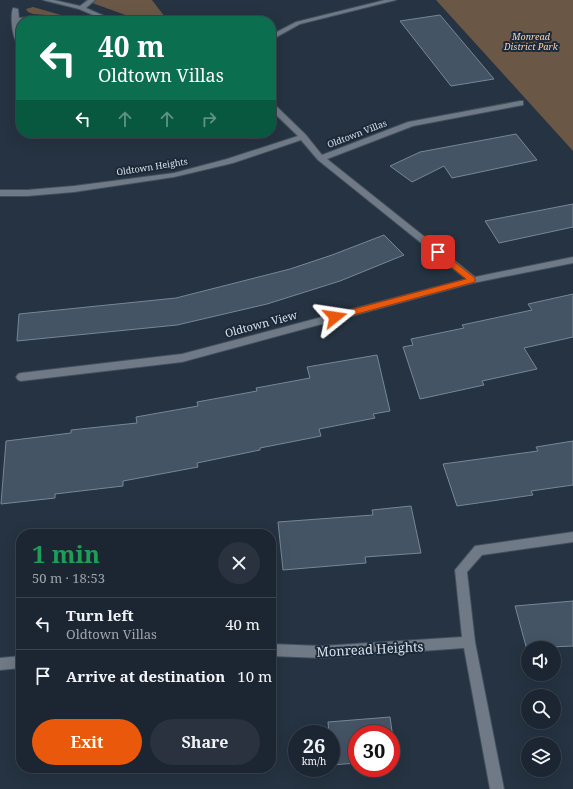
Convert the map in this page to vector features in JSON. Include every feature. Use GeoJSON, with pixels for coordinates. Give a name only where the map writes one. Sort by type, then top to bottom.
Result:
{"type":"FeatureCollection","features":[{"type":"Feature","properties":{"kind":"street"},"geometry":{"type":"LineString","coordinates":[[46,0],[81,8],[101,16]]}},
{"type":"Feature","properties":{"kind":"street"},"geometry":{"type":"LineString","coordinates":[[81,8],[92,0]]}},
{"type":"Feature","properties":{"kind":"street"},"geometry":{"type":"LineString","coordinates":[[276,35],[298,23],[393,0]]}},
{"type":"Feature","properties":{"kind":"street"},"geometry":{"type":"LineString","coordinates":[[15,9],[16,32]]}},
{"type":"Feature","properties":{"kind":"street","name":"Oldtown Villas"},"geometry":{"type":"LineString","coordinates":[[321,158],[411,124],[520,103]]}},
{"type":"Feature","properties":{"kind":"street"},"geometry":{"type":"LineString","coordinates":[[276,111],[303,137],[321,158]]}},
{"type":"Feature","properties":{"kind":"street","name":"Oldtown Heights"},"geometry":{"type":"LineString","coordinates":[[0,193],[27,193],[74,189],[174,175],[230,161],[303,137]]}},
{"type":"Feature","properties":{"kind":"street","name":"Oldtown Villas"},"geometry":{"type":"LineString","coordinates":[[321,158],[473,280]]}},
{"type":"Feature","properties":{"kind":"street","name":"Oldtown View"},"geometry":{"type":"LineString","coordinates":[[21,377],[182,358],[473,280],[573,260]]}},
{"type":"Feature","properties":{"kind":"street"},"geometry":{"type":"LineString","coordinates":[[497,789],[469,642],[461,570],[479,550],[573,537]]}},
{"type":"Feature","properties":{"kind":"street","name":"Monread Heights"},"geometry":{"type":"LineString","coordinates":[[276,650],[322,652],[469,642]]}},
{"type":"Feature","properties":{"kind":"street"},"geometry":{"type":"LineString","coordinates":[[0,664],[16,662]]}},
{"type":"Feature","properties":{"kind":"green space"},"geometry":{"type":"Polygon","coordinates":[[[84,0],[152,0],[164,16],[128,16],[84,0]]]}},
{"type":"Feature","properties":{"kind":"green space","name":"Monread District Park"},"geometry":{"type":"Polygon","coordinates":[[[436,0],[573,0],[573,151],[446,11],[436,0]]]}},
{"type":"Feature","properties":{"kind":"green space"},"geometry":{"type":"Polygon","coordinates":[[[33,7],[64,16],[33,14],[28,12],[26,9],[33,7]]]}},
{"type":"Feature","properties":{"kind":"building"},"geometry":{"type":"Polygon","coordinates":[[[440,15],[494,79],[451,86],[400,21],[440,15]]]}},
{"type":"Feature","properties":{"kind":"building"},"geometry":{"type":"Polygon","coordinates":[[[516,134],[537,160],[452,178],[444,166],[412,182],[390,166],[420,152],[516,134]]]}},
{"type":"Feature","properties":{"kind":"building"},"geometry":{"type":"Polygon","coordinates":[[[573,204],[573,227],[499,243],[485,221],[573,204]]]}},
{"type":"Feature","properties":{"kind":"building"},"geometry":{"type":"Polygon","coordinates":[[[384,235],[404,255],[340,281],[267,304],[177,325],[17,341],[19,314],[176,298],[290,269],[384,235]]]}},
{"type":"Feature","properties":{"kind":"building"},"geometry":{"type":"Polygon","coordinates":[[[573,294],[573,337],[524,348],[537,369],[482,381],[484,385],[420,399],[403,347],[413,345],[411,339],[464,328],[462,325],[532,310],[528,304],[573,294]]]}},
{"type":"Feature","properties":{"kind":"building"},"geometry":{"type":"Polygon","coordinates":[[[377,355],[390,411],[373,414],[375,418],[319,429],[321,436],[260,448],[260,450],[197,463],[198,467],[123,481],[123,486],[55,494],[55,498],[1,504],[6,441],[71,433],[71,430],[137,423],[136,417],[198,406],[197,402],[257,391],[256,388],[310,378],[307,367],[377,355]]]}},
{"type":"Feature","properties":{"kind":"building"},"geometry":{"type":"Polygon","coordinates":[[[573,441],[573,485],[531,491],[533,495],[457,506],[443,464],[538,451],[536,447],[573,441]]]}},
{"type":"Feature","properties":{"kind":"building"},"geometry":{"type":"Polygon","coordinates":[[[411,506],[421,553],[365,557],[366,563],[283,570],[278,522],[373,515],[372,510],[411,506]]]}},
{"type":"Feature","properties":{"kind":"building"},"geometry":{"type":"Polygon","coordinates":[[[573,601],[573,646],[561,647],[561,641],[525,641],[515,606],[573,601]]]}},
{"type":"Feature","properties":{"kind":"building"},"geometry":{"type":"Polygon","coordinates":[[[390,717],[391,725],[348,725],[348,764],[340,764],[340,725],[328,725],[328,722],[390,717]]]}},
{"type":"Feature","properties":{"kind":"route"},"geometry":{"type":"LineString","coordinates":[[335,317],[473,280],[438,252]]}}]}
